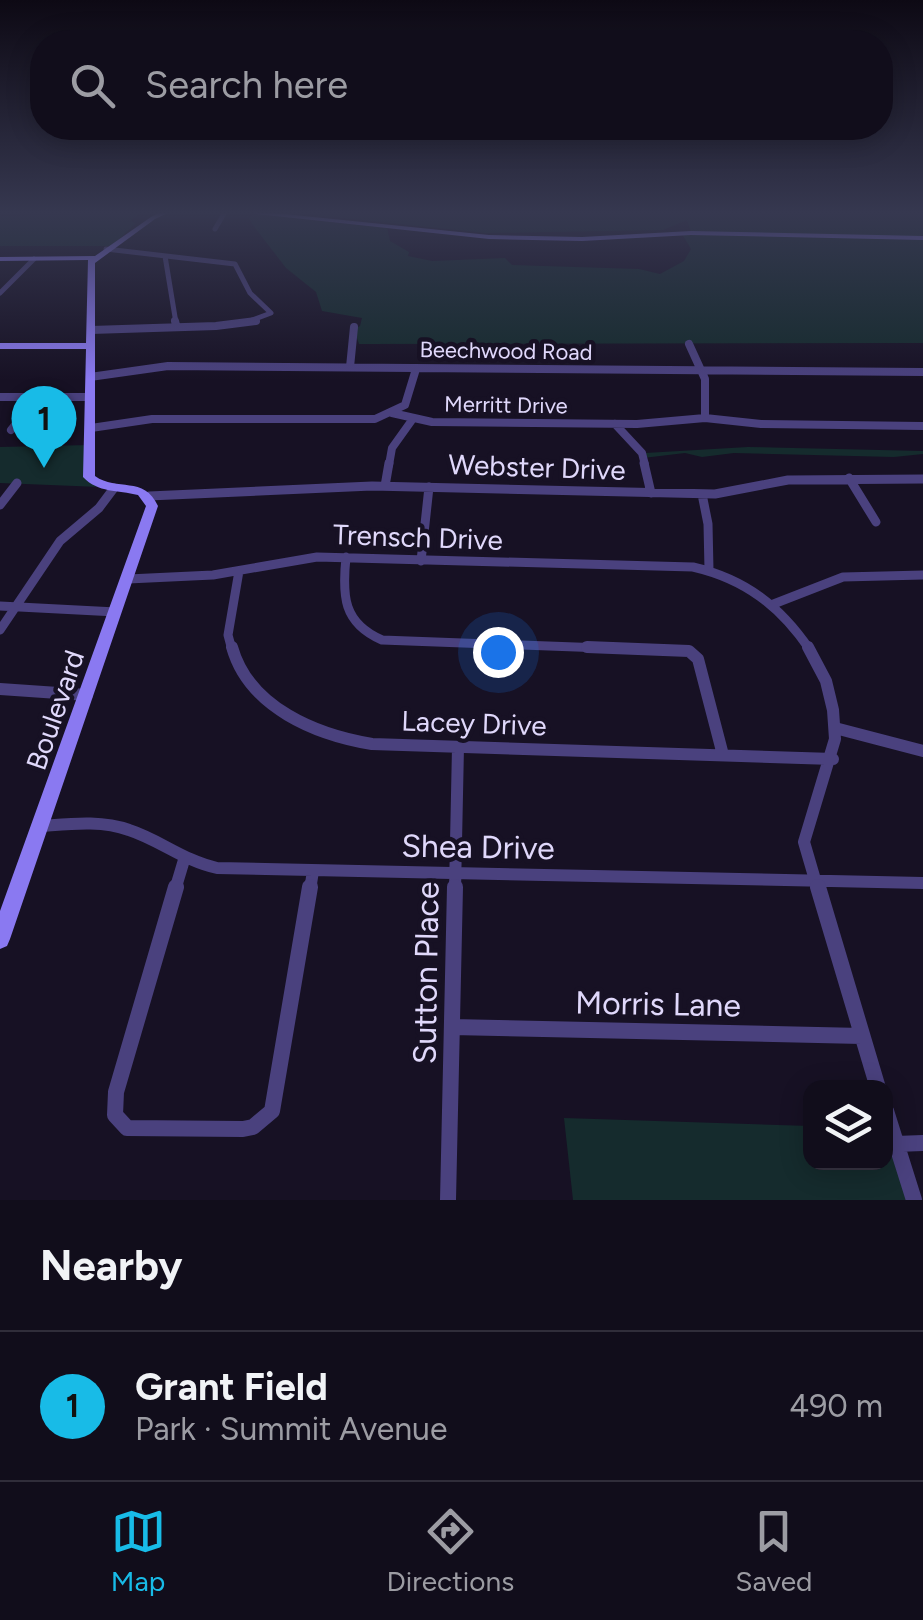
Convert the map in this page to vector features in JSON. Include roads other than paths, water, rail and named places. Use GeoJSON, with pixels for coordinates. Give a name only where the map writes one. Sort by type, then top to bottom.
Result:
{"type":"FeatureCollection","features":[{"type":"Feature","properties":{"kind":"street"},"geometry":{"type":"LineString","coordinates":[[0,292],[24,268]]}},
{"type":"Feature","properties":{"kind":"street"},"geometry":{"type":"LineString","coordinates":[[91,268],[89,477],[100,487],[136,490],[149,496]]}},
{"type":"Feature","properties":{"kind":"street"},"geometry":{"type":"LineString","coordinates":[[167,268],[176,326]]}},
{"type":"Feature","properties":{"kind":"street"},"geometry":{"type":"LineString","coordinates":[[92,330],[124,325],[250,326],[264,321],[271,311],[250,293],[237,268]]}},
{"type":"Feature","properties":{"kind":"street"},"geometry":{"type":"LineString","coordinates":[[350,367],[354,327]]}},
{"type":"Feature","properties":{"kind":"street"},"geometry":{"type":"LineString","coordinates":[[689,344],[706,386],[705,418]]}},
{"type":"Feature","properties":{"kind":"street"},"geometry":{"type":"LineString","coordinates":[[0,346],[91,346]]}},
{"type":"Feature","properties":{"kind":"street","name":"Beechwood Road"},"geometry":{"type":"LineString","coordinates":[[90,377],[168,366],[923,372]]}},
{"type":"Feature","properties":{"kind":"street"},"geometry":{"type":"LineString","coordinates":[[392,413],[408,400],[416,368]]}},
{"type":"Feature","properties":{"kind":"street"},"geometry":{"type":"LineString","coordinates":[[0,397],[90,397]]}},
{"type":"Feature","properties":{"kind":"street"},"geometry":{"type":"LineString","coordinates":[[11,430],[37,397]]}},
{"type":"Feature","properties":{"kind":"street","name":"Merritt Drive"},"geometry":{"type":"LineString","coordinates":[[91,428],[152,420],[367,420],[392,413],[412,420],[615,424],[705,418],[782,425],[923,426]]}},
{"type":"Feature","properties":{"kind":"street"},"geometry":{"type":"LineString","coordinates":[[384,486],[392,448],[412,420]]}},
{"type":"Feature","properties":{"kind":"street"},"geometry":{"type":"LineString","coordinates":[[615,424],[642,453],[651,493]]}},
{"type":"Feature","properties":{"kind":"street"},"geometry":{"type":"LineString","coordinates":[[849,478],[876,522]]}},
{"type":"Feature","properties":{"kind":"street","name":"Webster Drive"},"geometry":{"type":"LineString","coordinates":[[149,496],[384,486],[702,494],[788,480],[923,479]]}},
{"type":"Feature","properties":{"kind":"street"},"geometry":{"type":"LineString","coordinates":[[0,505],[18,484]]}},
{"type":"Feature","properties":{"kind":"street"},"geometry":{"type":"LineString","coordinates":[[421,561],[429,487]]}},
{"type":"Feature","properties":{"kind":"street"},"geometry":{"type":"LineString","coordinates":[[0,630],[60,541],[99,508],[114,488]]}},
{"type":"Feature","properties":{"kind":"street"},"geometry":{"type":"LineString","coordinates":[[702,494],[708,524],[709,570],[743,584],[771,605],[813,656],[830,696],[836,728],[833,758],[805,826],[806,859],[876,1080]]}},
{"type":"Feature","properties":{"kind":"street","name":"Boulevard"},"geometry":{"type":"LineString","coordinates":[[0,939],[7,899],[41,826],[128,579],[152,506],[149,496]]}},
{"type":"Feature","properties":{"kind":"street"},"geometry":{"type":"LineString","coordinates":[[346,557],[344,611],[355,626],[382,640],[689,651],[698,659],[722,755]]}},
{"type":"Feature","properties":{"kind":"street","name":"Trensch Drive"},"geometry":{"type":"LineString","coordinates":[[128,579],[179,579],[298,559],[346,557],[709,570]]}},
{"type":"Feature","properties":{"kind":"street","name":"Lacey Drive"},"geometry":{"type":"LineString","coordinates":[[239,571],[228,615],[230,645],[253,684],[277,709],[312,730],[349,741],[458,747],[833,758]]}},
{"type":"Feature","properties":{"kind":"street"},"geometry":{"type":"LineString","coordinates":[[771,605],[842,577],[923,575]]}},
{"type":"Feature","properties":{"kind":"street"},"geometry":{"type":"LineString","coordinates":[[0,606],[116,612]]}},
{"type":"Feature","properties":{"kind":"street"},"geometry":{"type":"LineString","coordinates":[[0,689],[87,695]]}},
{"type":"Feature","properties":{"kind":"street"},"geometry":{"type":"LineString","coordinates":[[836,728],[923,751]]}},
{"type":"Feature","properties":{"kind":"street","name":"Sutton Place"},"geometry":{"type":"LineString","coordinates":[[448,1200],[458,747]]}},
{"type":"Feature","properties":{"kind":"street","name":"Shea Drive"},"geometry":{"type":"LineString","coordinates":[[41,826],[87,824],[122,828],[184,860],[217,868],[923,883]]}},
{"type":"Feature","properties":{"kind":"street"},"geometry":{"type":"LineString","coordinates":[[184,860],[114,1108],[119,1122],[127,1128],[242,1129],[264,1120],[277,1099],[314,871]]}},
{"type":"Feature","properties":{"kind":"street","name":"Morris Lane"},"geometry":{"type":"LineString","coordinates":[[452,1027],[862,1036]]}},
{"type":"Feature","properties":{"kind":"street"},"geometry":{"type":"LineString","coordinates":[[893,1134],[914,1200]]}},
{"type":"Feature","properties":{"kind":"street"},"geometry":{"type":"LineString","coordinates":[[896,1144],[923,1144]]}},
{"type":"Feature","properties":{"kind":"place","name":"Grant Field"},"geometry":{"type":"Point","coordinates":[44,468]}}]}
